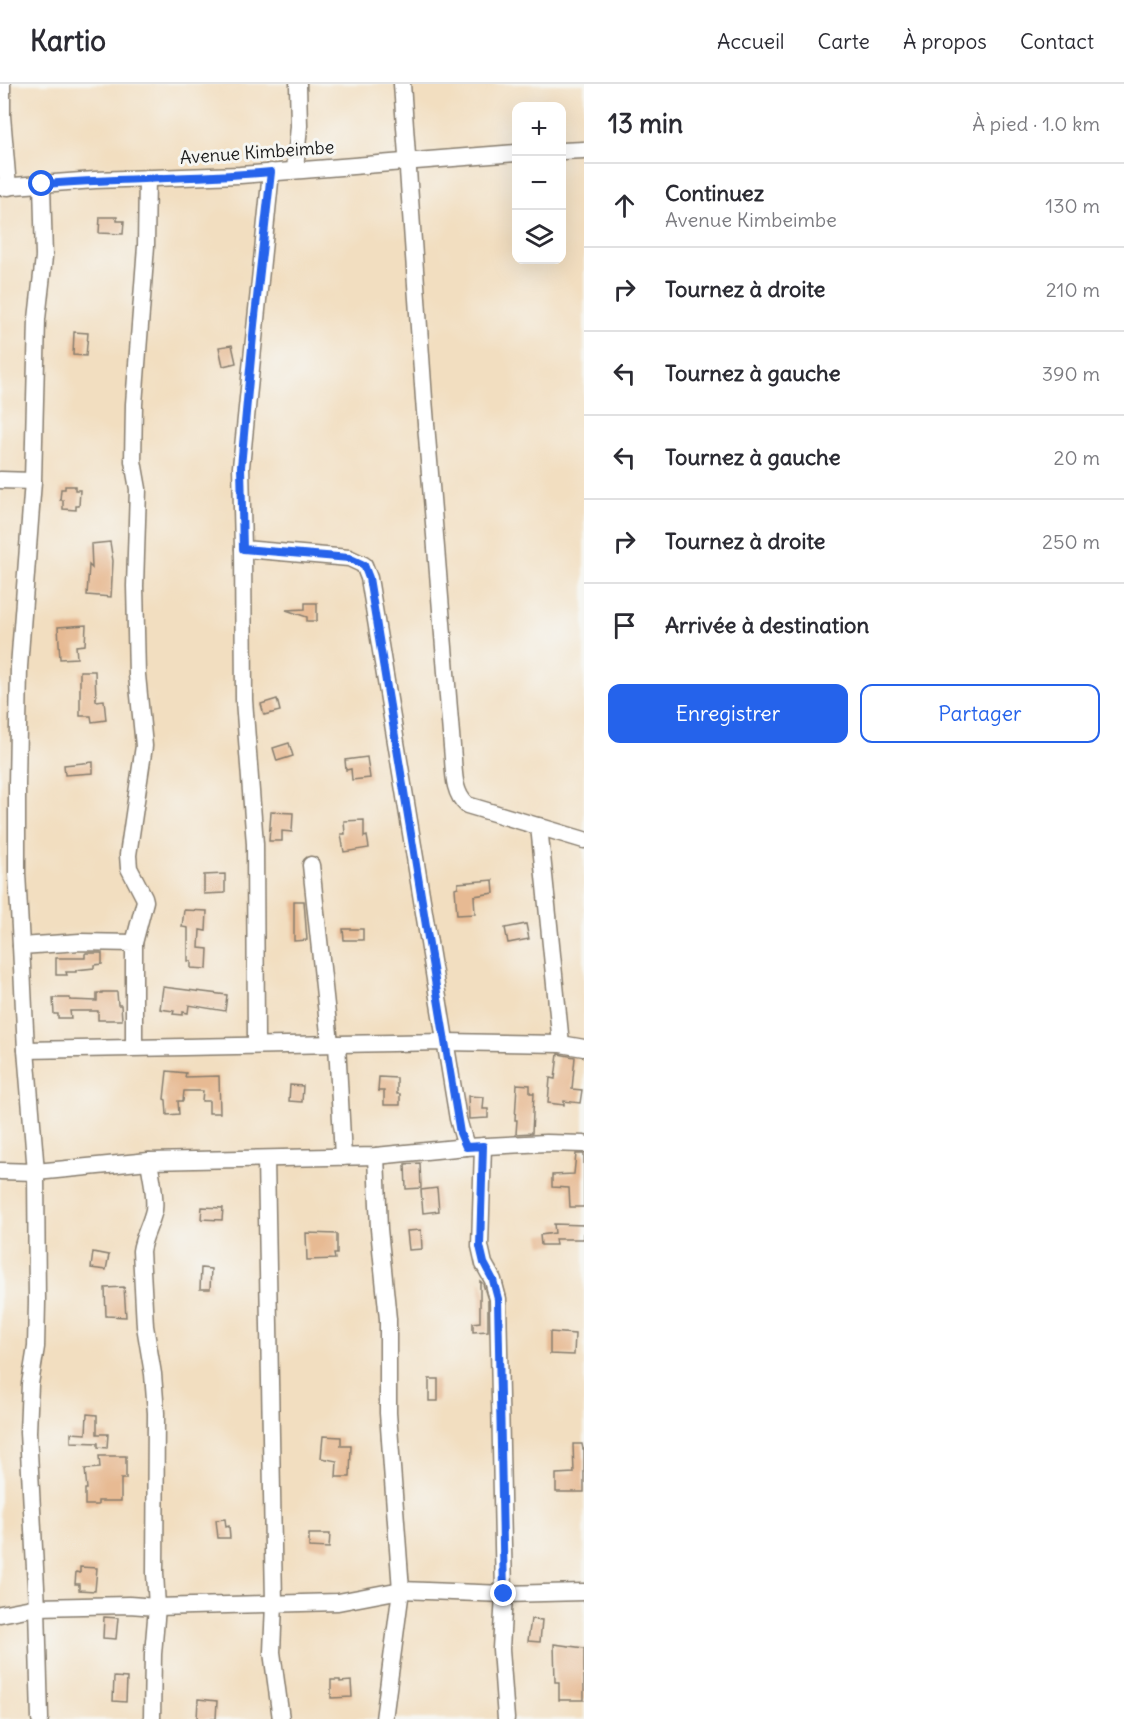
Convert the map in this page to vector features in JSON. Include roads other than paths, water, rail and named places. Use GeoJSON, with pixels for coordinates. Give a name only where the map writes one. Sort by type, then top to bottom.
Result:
{"type":"FeatureCollection","features":[{"type":"Feature","properties":{"kind":"street"},"geometry":{"type":"LineString","coordinates":[[2,84],[4,187]]}},
{"type":"Feature","properties":{"kind":"street"},"geometry":{"type":"LineString","coordinates":[[295,170],[299,126],[298,84]]}},
{"type":"Feature","properties":{"kind":"street"},"geometry":{"type":"LineString","coordinates":[[402,84],[454,776],[461,800],[467,805],[584,840]]}},
{"type":"Feature","properties":{"kind":"street"},"geometry":{"type":"LineString","coordinates":[[566,151],[584,150]]}},
{"type":"Feature","properties":{"kind":"street","name":"Avenue Kimbeimbe"},"geometry":{"type":"LineString","coordinates":[[4,187],[240,175],[512,153]]}},
{"type":"Feature","properties":{"kind":"street"},"geometry":{"type":"LineString","coordinates":[[256,1044],[255,844],[244,700],[241,467],[271,172]]}},
{"type":"Feature","properties":{"kind":"street"},"geometry":{"type":"LineString","coordinates":[[134,1047],[134,943],[145,901],[129,868],[128,855],[144,746],[137,675],[135,586],[138,489],[133,461],[134,404],[146,246],[147,178]]}},
{"type":"Feature","properties":{"kind":"street"},"geometry":{"type":"LineString","coordinates":[[39,1719],[37,1607],[28,1432],[30,1384],[36,1347],[36,1172],[26,1050],[17,862],[19,691],[33,481],[37,319],[44,257],[42,184]]}},
{"type":"Feature","properties":{"kind":"street"},"geometry":{"type":"LineString","coordinates":[[0,480],[33,481]]}},
{"type":"Feature","properties":{"kind":"street"},"geometry":{"type":"LineString","coordinates":[[243,549],[349,558],[364,565],[369,578],[460,1133],[466,1147]]}},
{"type":"Feature","properties":{"kind":"street"},"geometry":{"type":"LineString","coordinates":[[539,826],[561,1044]]}},
{"type":"Feature","properties":{"kind":"street"},"geometry":{"type":"LineString","coordinates":[[311,865],[334,1043],[343,1157]]}},
{"type":"Feature","properties":{"kind":"street"},"geometry":{"type":"LineString","coordinates":[[21,946],[80,942],[134,943]]}},
{"type":"Feature","properties":{"kind":"street"},"geometry":{"type":"LineString","coordinates":[[26,1050],[445,1042],[561,1044],[584,1048]]}},
{"type":"Feature","properties":{"kind":"street"},"geometry":{"type":"LineString","coordinates":[[0,1171],[36,1172],[149,1161],[376,1156],[483,1146],[584,1144]]}},
{"type":"Feature","properties":{"kind":"street"},"geometry":{"type":"LineString","coordinates":[[483,1146],[480,1246],[498,1299],[504,1594],[501,1649],[506,1719]]}},
{"type":"Feature","properties":{"kind":"street"},"geometry":{"type":"LineString","coordinates":[[376,1156],[379,1229],[388,1319],[388,1413],[401,1590],[384,1719]]}},
{"type":"Feature","properties":{"kind":"street"},"geometry":{"type":"LineString","coordinates":[[266,1159],[274,1603],[272,1652],[281,1719]]}},
{"type":"Feature","properties":{"kind":"street"},"geometry":{"type":"LineString","coordinates":[[149,1161],[154,1200],[141,1251],[145,1326],[153,1374],[156,1413],[155,1573],[157,1607],[153,1654],[152,1719]]}},
{"type":"Feature","properties":{"kind":"street"},"geometry":{"type":"LineString","coordinates":[[0,1614],[37,1607],[129,1605],[157,1607],[338,1602],[401,1590],[504,1594],[584,1592]]}}]}
